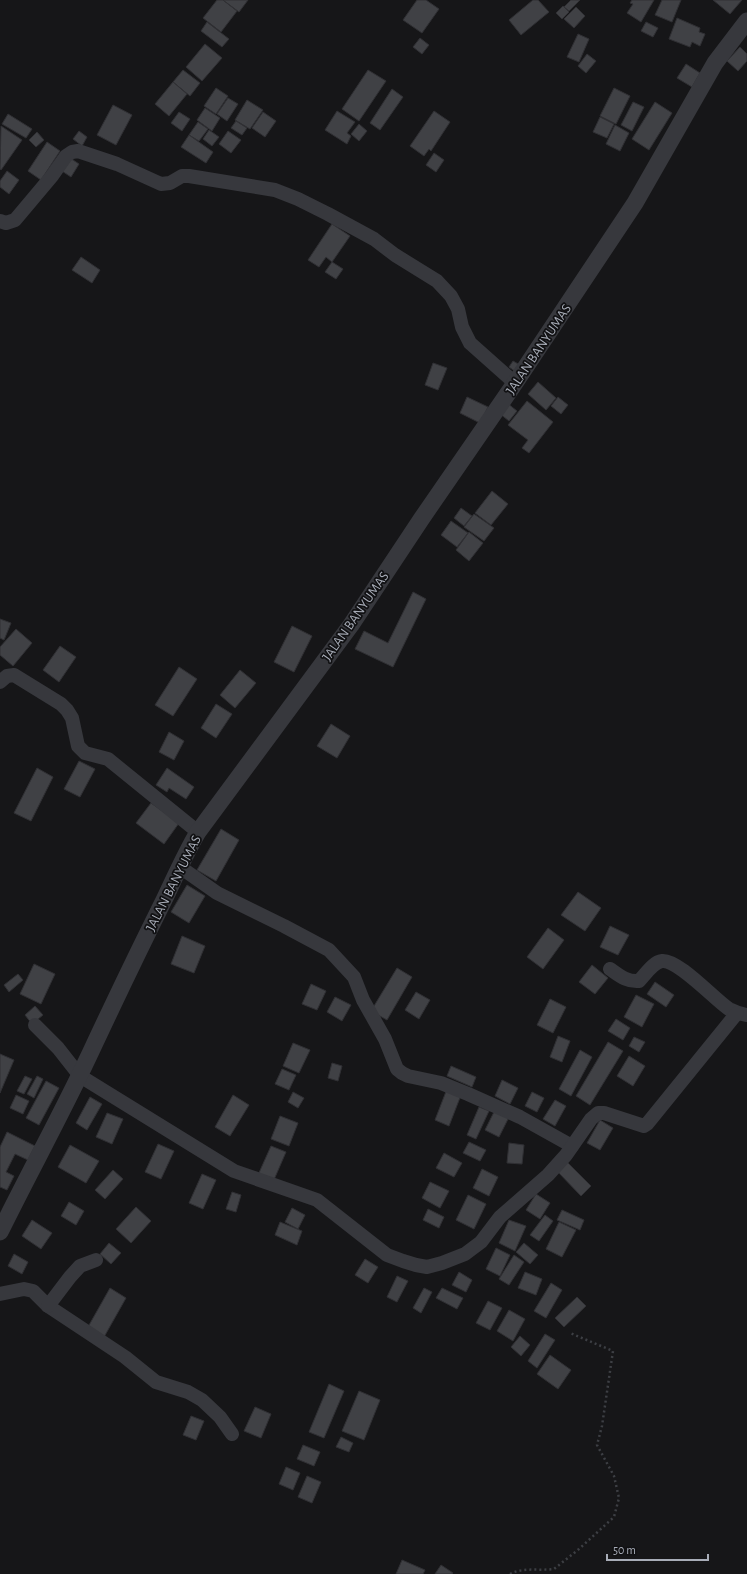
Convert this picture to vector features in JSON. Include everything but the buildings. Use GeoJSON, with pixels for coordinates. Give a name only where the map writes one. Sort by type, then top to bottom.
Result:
{"type":"FeatureCollection","features":[{"type":"Feature","properties":{"kind":"street","name":"JALAN BANYUMAS"},"geometry":{"type":"LineString","coordinates":[[0,1232],[22,1186],[80,1076],[144,938],[186,852],[198,832],[351,625],[422,518],[515,383],[635,203],[715,63],[747,21]]}},
{"type":"Feature","properties":{"kind":"street"},"geometry":{"type":"LineString","coordinates":[[0,221],[6,223],[15,220],[52,176],[66,156],[72,152],[78,151],[117,164],[161,184],[170,183],[182,176],[189,176],[274,190],[298,199],[359,230],[437,281],[451,296],[458,309],[462,327],[470,343],[515,383]]}},
{"type":"Feature","properties":{"kind":"street"},"geometry":{"type":"LineString","coordinates":[[0,682],[7,676],[14,676],[61,704],[72,718],[78,746],[85,753],[108,759],[198,832]]}},
{"type":"Feature","properties":{"kind":"street"},"geometry":{"type":"LineString","coordinates":[[180,866],[217,893],[329,950],[354,977],[363,1000],[385,1039],[397,1069],[402,1073],[408,1076],[441,1083],[468,1094],[520,1117],[572,1146]]}},
{"type":"Feature","properties":{"kind":"street"},"geometry":{"type":"LineString","coordinates":[[35,1025],[58,1048],[80,1076],[234,1171],[317,1200],[387,1255],[427,1267],[465,1254],[480,1242],[500,1218],[548,1175],[572,1146],[591,1119],[598,1113],[604,1113],[639,1125],[644,1126],[647,1124],[742,1014],[728,1008],[705,988],[670,962],[662,960],[655,963],[640,981],[631,982],[610,969]]}},
{"type":"Feature","properties":{"kind":"street"},"geometry":{"type":"LineString","coordinates":[[48,1306],[80,1266],[96,1260]]}},
{"type":"Feature","properties":{"kind":"street"},"geometry":{"type":"LineString","coordinates":[[0,1294],[29,1289],[33,1291],[48,1306],[125,1357],[156,1382],[188,1392],[202,1400],[220,1417],[232,1434]]}},
{"type":"Feature","properties":{"kind":"path"},"geometry":{"type":"LineString","coordinates":[[510,1574],[528,1569],[554,1569],[612,1519],[620,1498],[614,1476],[597,1445],[602,1426],[613,1351],[570,1333]]}}]}
